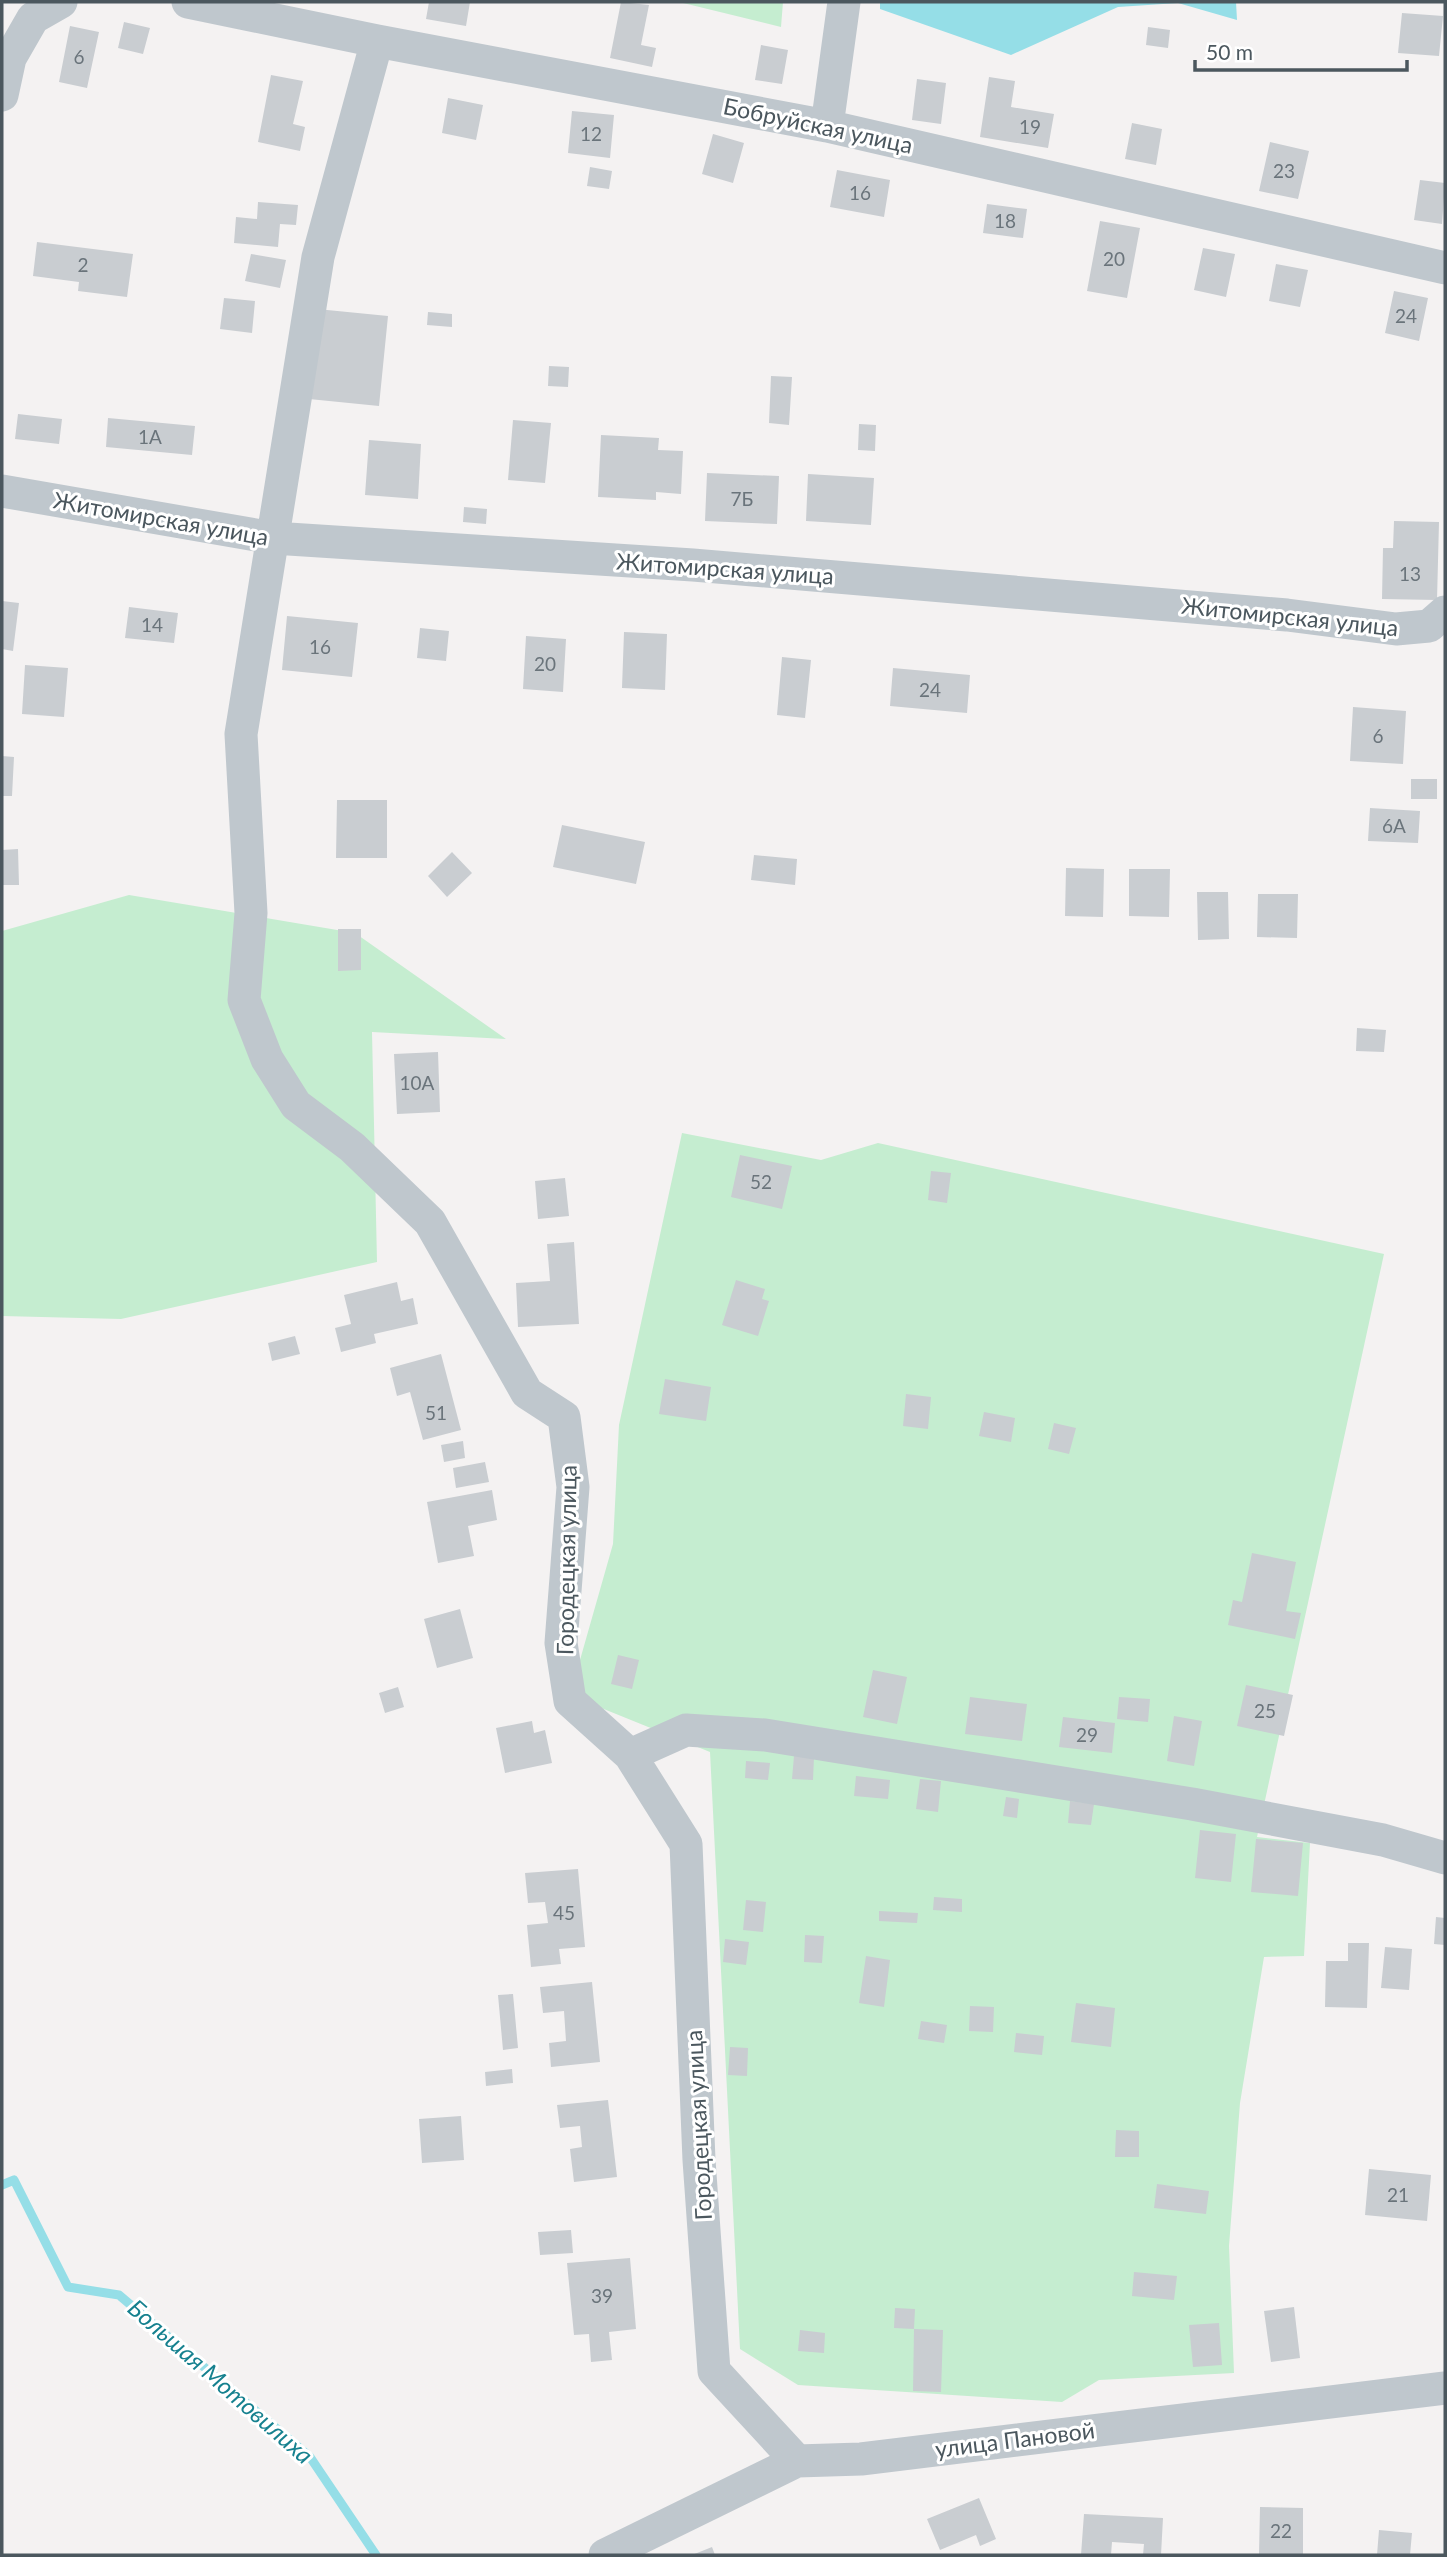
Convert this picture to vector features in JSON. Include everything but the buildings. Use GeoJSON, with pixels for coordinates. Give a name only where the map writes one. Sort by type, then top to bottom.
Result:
{"type":"FeatureCollection","features":[{"type":"Feature","properties":{"kind":"street"},"geometry":{"type":"LineString","coordinates":[[2,95],[10,58],[33,18],[61,2]]}},
{"type":"Feature","properties":{"kind":"street","name":"Бобруйская улица"},"geometry":{"type":"LineString","coordinates":[[188,2],[377,41],[827,125],[1445,268]]}},
{"type":"Feature","properties":{"kind":"street"},"geometry":{"type":"LineString","coordinates":[[827,125],[844,2]]}},
{"type":"Feature","properties":{"kind":"street","name":"Городецкая улица"},"geometry":{"type":"LineString","coordinates":[[377,41],[318,257],[241,734],[251,913],[244,1000],[267,1059],[296,1105],[352,1147],[430,1222],[527,1393],[564,1417],[573,1487],[561,1643],[569,1701],[630,1755],[686,1844],[699,2160],[714,2371],[797,2461]]}},
{"type":"Feature","properties":{"kind":"street","name":"Житомирская улица"},"geometry":{"type":"LineString","coordinates":[[2,491],[273,538],[693,565],[1287,615],[1396,629],[1429,626],[1445,612]]}},
{"type":"Feature","properties":{"kind":"street"},"geometry":{"type":"LineString","coordinates":[[630,1755],[686,1730],[765,1735],[1192,1804],[1383,1840],[1445,1858]]}},
{"type":"Feature","properties":{"kind":"street","name":"улица Пановой"},"geometry":{"type":"LineString","coordinates":[[606,2555],[797,2461],[861,2459],[1445,2388]]}},
{"type":"Feature","properties":{"kind":"green space"},"geometry":{"type":"Polygon","coordinates":[[[679,2],[783,2],[781,27],[679,2]]]}},
{"type":"Feature","properties":{"kind":"green space"},"geometry":{"type":"Polygon","coordinates":[[[129,895],[355,933],[506,1039],[372,1032],[377,1262],[121,1319],[2,1316],[2,931],[129,895]]]}},
{"type":"Feature","properties":{"kind":"green space"},"geometry":{"type":"Polygon","coordinates":[[[682,1133],[821,1160],[878,1143],[1384,1254],[1257,1837],[1310,1843],[1304,1956],[1264,1957],[1240,2103],[1229,2246],[1234,2373],[1099,2380],[1062,2402],[798,2385],[740,2349],[710,1752],[579,1699],[578,1667],[613,1544],[619,1425],[682,1133]]]}},
{"type":"Feature","properties":{"kind":"water"},"geometry":{"type":"Polygon","coordinates":[[[880,2],[1236,2],[1237,20],[1178,3],[1118,7],[1011,55],[880,9],[880,2]]]}},
{"type":"Feature","properties":{"kind":"waterway","name":"Большая Мотовилиха"},"geometry":{"type":"LineString","coordinates":[[2,2185],[14,2180],[68,2287],[119,2295],[310,2457],[376,2555]]}}]}
